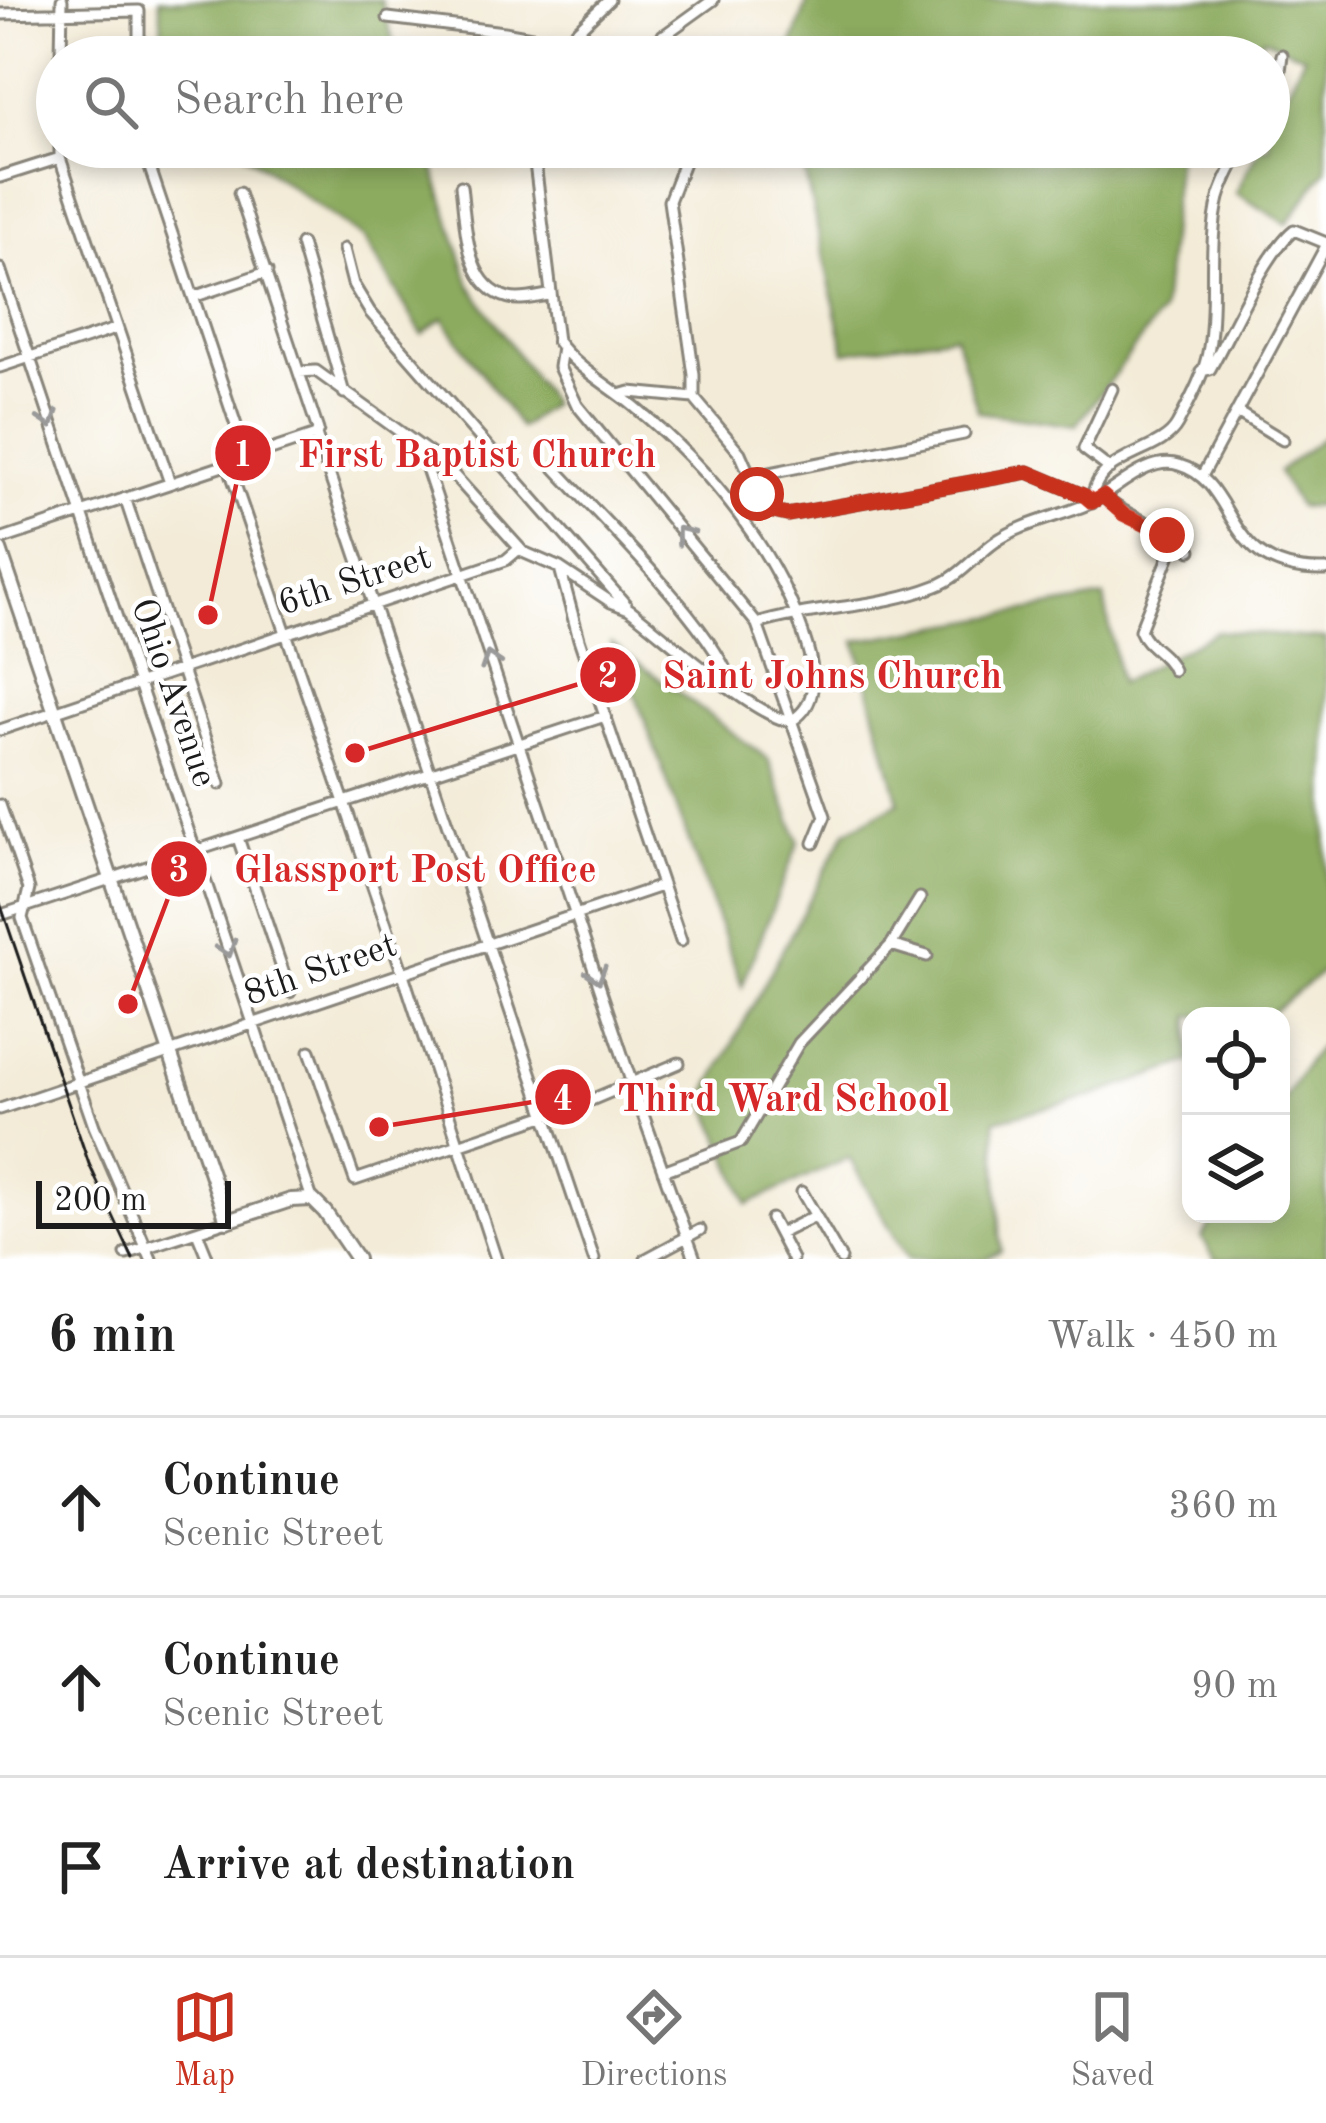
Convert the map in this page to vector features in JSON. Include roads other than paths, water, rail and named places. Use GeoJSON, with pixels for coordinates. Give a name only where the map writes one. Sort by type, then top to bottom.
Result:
{"type":"FeatureCollection","features":[{"type":"Feature","properties":{"kind":"main road"},"geometry":{"type":"LineString","coordinates":[[0,550],[226,1221],[291,1200],[312,1199]]}},
{"type":"Feature","properties":{"kind":"main road","name":"Ohio Avenue"},"geometry":{"type":"LineString","coordinates":[[312,1199],[357,1259]]}},
{"type":"Feature","properties":{"kind":"street"},"geometry":{"type":"LineString","coordinates":[[571,36],[609,0]]}},
{"type":"Feature","properties":{"kind":"street"},"geometry":{"type":"LineString","coordinates":[[663,35],[713,0]]}},
{"type":"Feature","properties":{"kind":"street"},"geometry":{"type":"LineString","coordinates":[[61,36],[62,6]]}},
{"type":"Feature","properties":{"kind":"street"},"geometry":{"type":"LineString","coordinates":[[0,14],[62,6],[139,10],[139,36]]}},
{"type":"Feature","properties":{"kind":"street"},"geometry":{"type":"LineString","coordinates":[[388,18],[515,36]]}},
{"type":"Feature","properties":{"kind":"street"},"geometry":{"type":"LineString","coordinates":[[0,177],[36,162]]}},
{"type":"Feature","properties":{"kind":"street"},"geometry":{"type":"LineString","coordinates":[[65,168],[170,483]]}},
{"type":"Feature","properties":{"kind":"street"},"geometry":{"type":"LineString","coordinates":[[150,168],[247,458]]}},
{"type":"Feature","properties":{"kind":"street"},"geometry":{"type":"LineString","coordinates":[[534,168],[548,295],[562,349],[676,445],[762,548],[796,612],[814,675],[808,705],[791,721]]}},
{"type":"Feature","properties":{"kind":"street"},"geometry":{"type":"LineString","coordinates":[[682,168],[669,201],[694,398],[740,453],[765,510],[787,515],[1028,472],[1092,502]]}},
{"type":"Feature","properties":{"kind":"street"},"geometry":{"type":"LineString","coordinates":[[1092,502],[1092,491],[1110,469],[1169,437],[1202,371],[1213,316],[1216,215],[1232,168]]}},
{"type":"Feature","properties":{"kind":"street"},"geometry":{"type":"LineString","coordinates":[[461,186],[469,248],[482,279],[498,294],[514,300],[548,295]]}},
{"type":"Feature","properties":{"kind":"street"},"geometry":{"type":"LineString","coordinates":[[239,193],[594,1259]]}},
{"type":"Feature","properties":{"kind":"street"},"geometry":{"type":"LineString","coordinates":[[1202,371],[1210,369],[1270,257],[1287,236],[1294,230],[1326,244],[1202,476]]}},
{"type":"Feature","properties":{"kind":"street"},"geometry":{"type":"LineString","coordinates":[[302,244],[344,393]]}},
{"type":"Feature","properties":{"kind":"street"},"geometry":{"type":"LineString","coordinates":[[344,249],[353,284],[370,312],[629,609],[733,689],[777,719],[791,721]]}},
{"type":"Feature","properties":{"kind":"street","name":"Ohio Avenue"},"geometry":{"type":"LineString","coordinates":[[0,269],[312,1199]]}},
{"type":"Feature","properties":{"kind":"street"},"geometry":{"type":"LineString","coordinates":[[193,297],[267,272]]}},
{"type":"Feature","properties":{"kind":"street"},"geometry":{"type":"LineString","coordinates":[[0,368],[116,329]]}},
{"type":"Feature","properties":{"kind":"street"},"geometry":{"type":"LineString","coordinates":[[562,349],[559,367],[577,405],[757,624],[824,816],[814,843]]}},
{"type":"Feature","properties":{"kind":"street"},"geometry":{"type":"LineString","coordinates":[[299,372],[316,371],[442,462],[519,549],[629,609]]}},
{"type":"Feature","properties":{"kind":"street"},"geometry":{"type":"LineString","coordinates":[[1110,469],[1084,449],[1112,389]]}},
{"type":"Feature","properties":{"kind":"street"},"geometry":{"type":"LineString","coordinates":[[620,395],[694,398]]}},
{"type":"Feature","properties":{"kind":"street"},"geometry":{"type":"LineString","coordinates":[[362,421],[364,408]]}},
{"type":"Feature","properties":{"kind":"street"},"geometry":{"type":"LineString","coordinates":[[1237,412],[1283,440]]}},
{"type":"Feature","properties":{"kind":"street"},"geometry":{"type":"LineString","coordinates":[[0,540],[317,433]]}},
{"type":"Feature","properties":{"kind":"street"},"geometry":{"type":"LineString","coordinates":[[750,477],[964,434]]}},
{"type":"Feature","properties":{"kind":"street"},"geometry":{"type":"LineString","coordinates":[[429,453],[427,469],[461,575],[695,1259]]}},
{"type":"Feature","properties":{"kind":"street"},"geometry":{"type":"LineString","coordinates":[[228,464],[496,1259]]}},
{"type":"Feature","properties":{"kind":"street"},"geometry":{"type":"LineString","coordinates":[[757,624],[940,584],[997,541],[1092,502],[1156,465],[1177,464],[1202,476],[1245,539],[1263,556],[1303,571],[1326,570]]}},
{"type":"Feature","properties":{"kind":"street"},"geometry":{"type":"LineString","coordinates":[[555,468],[698,628],[721,659],[733,689]]}},
{"type":"Feature","properties":{"kind":"street"},"geometry":{"type":"LineString","coordinates":[[1103,496],[1123,514],[1191,550]]}},
{"type":"Feature","properties":{"kind":"street"},"geometry":{"type":"LineString","coordinates":[[125,498],[220,784]]}},
{"type":"Feature","properties":{"kind":"street"},"geometry":{"type":"LineString","coordinates":[[1173,670],[1167,658],[1146,643],[1140,629],[1176,539]]}},
{"type":"Feature","properties":{"kind":"street","name":"6th Street"},"geometry":{"type":"LineString","coordinates":[[0,730],[506,560],[519,549]]}},
{"type":"Feature","properties":{"kind":"street"},"geometry":{"type":"LineString","coordinates":[[560,568],[680,941]]}},
{"type":"Feature","properties":{"kind":"street"},"geometry":{"type":"LineString","coordinates":[[4,914],[604,716]]}},
{"type":"Feature","properties":{"kind":"street"},"geometry":{"type":"LineString","coordinates":[[0,805],[28,889],[22,918],[113,1175],[148,1253]]}},
{"type":"Feature","properties":{"kind":"street"},"geometry":{"type":"LineString","coordinates":[[238,838],[290,992]]}},
{"type":"Feature","properties":{"kind":"street","name":"8th Street"},"geometry":{"type":"LineString","coordinates":[[0,1109],[661,886]]}},
{"type":"Feature","properties":{"kind":"street"},"geometry":{"type":"LineString","coordinates":[[663,1171],[741,1142],[799,1043],[891,945],[920,898]]}},
{"type":"Feature","properties":{"kind":"street"},"geometry":{"type":"LineString","coordinates":[[891,945],[928,956]]}},
{"type":"Feature","properties":{"kind":"street"},"geometry":{"type":"LineString","coordinates":[[310,1051],[355,1180],[632,1084],[679,1063]]}},
{"type":"Feature","properties":{"kind":"street"},"geometry":{"type":"LineString","coordinates":[[802,1192],[842,1259]]}},
{"type":"Feature","properties":{"kind":"street"},"geometry":{"type":"LineString","coordinates":[[779,1234],[815,1216]]}},
{"type":"Feature","properties":{"kind":"street"},"geometry":{"type":"LineString","coordinates":[[771,1219],[792,1259]]}},
{"type":"Feature","properties":{"kind":"street"},"geometry":{"type":"LineString","coordinates":[[126,1254],[148,1253],[226,1221]]}},
{"type":"Feature","properties":{"kind":"street"},"geometry":{"type":"LineString","coordinates":[[646,1259],[700,1230]]}},
{"type":"Feature","properties":{"kind":"street"},"geometry":{"type":"LineString","coordinates":[[197,1232],[208,1259]]}},
{"type":"Feature","properties":{"kind":"railway"},"geometry":{"type":"LineString","coordinates":[[0,903],[89,1164],[133,1259]]}},
{"type":"Feature","properties":{"kind":"place","name":"First Baptist Church"},"geometry":{"type":"Point","coordinates":[208,615]}},
{"type":"Feature","properties":{"kind":"place","name":"Saint Johns Church"},"geometry":{"type":"Point","coordinates":[355,753]}},
{"type":"Feature","properties":{"kind":"place","name":"Glassport Post Office"},"geometry":{"type":"Point","coordinates":[128,1004]}},
{"type":"Feature","properties":{"kind":"place","name":"Third Ward School"},"geometry":{"type":"Point","coordinates":[379,1127]}}]}
